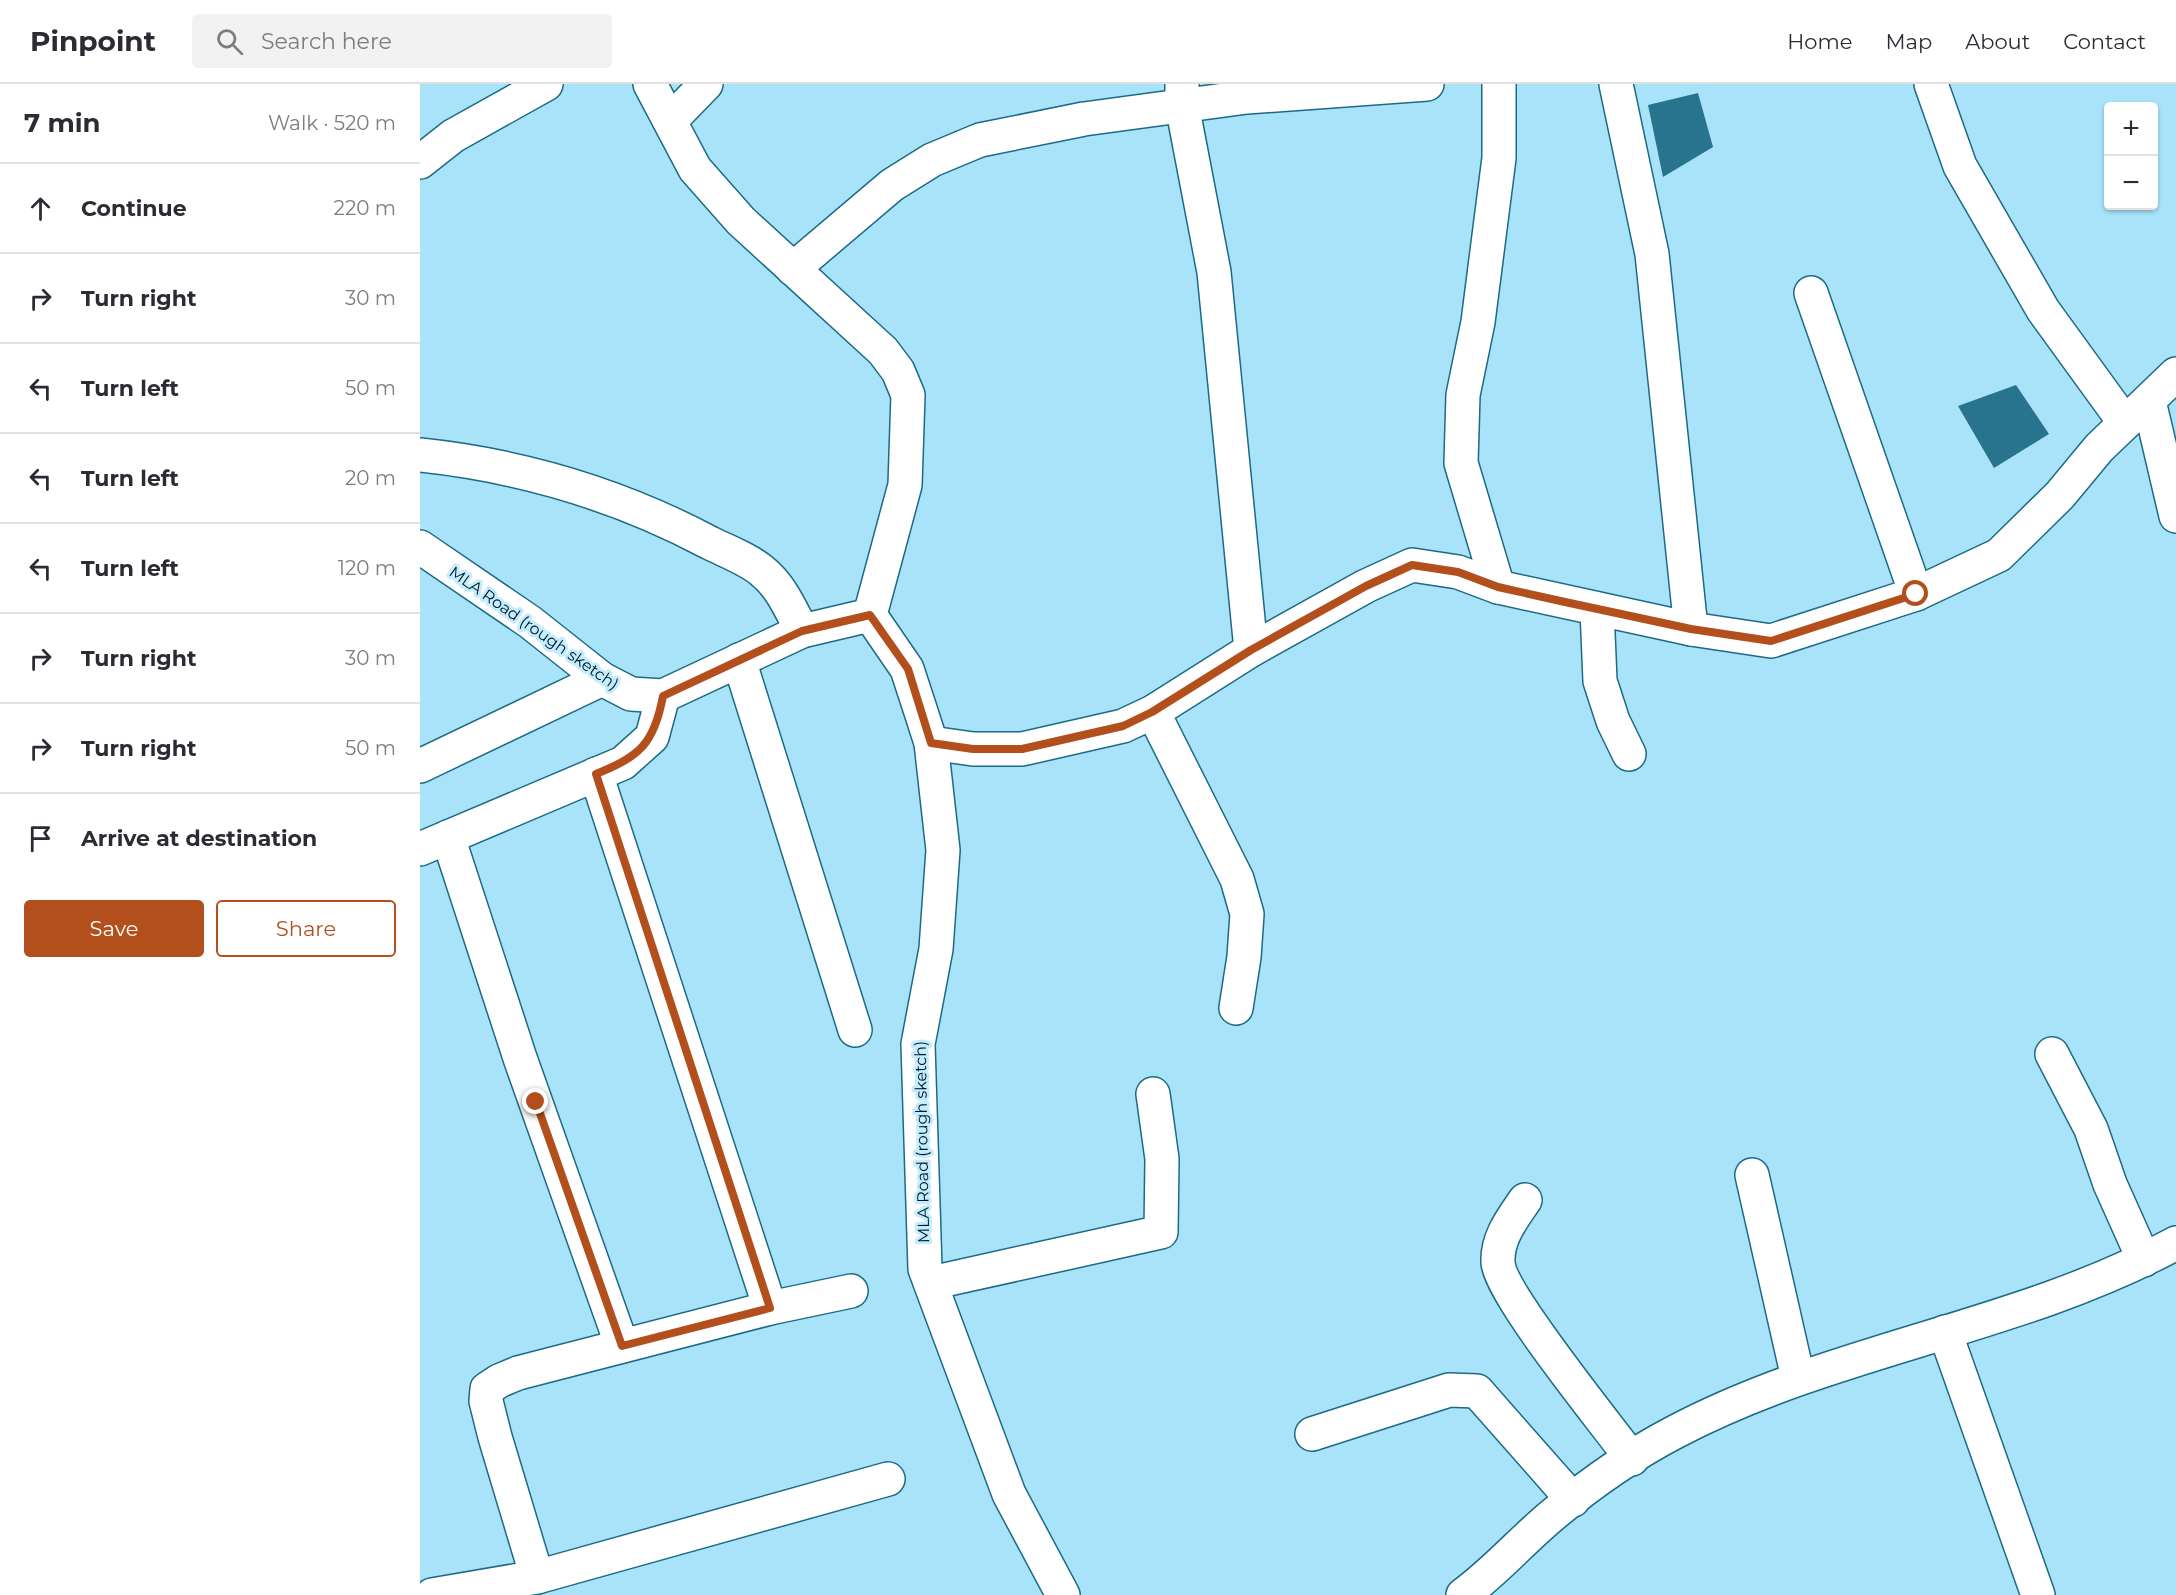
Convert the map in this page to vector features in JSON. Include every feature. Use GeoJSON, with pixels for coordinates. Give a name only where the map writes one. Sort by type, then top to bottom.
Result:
{"type":"FeatureCollection","features":[{"type":"Feature","properties":{"kind":"street"},"geometry":{"type":"LineString","coordinates":[[420,162],[453,136],[546,84]]}},
{"type":"Feature","properties":{"kind":"street"},"geometry":{"type":"LineString","coordinates":[[651,84],[695,169],[741,221],[883,351],[898,371],[908,396],[905,485],[870,615]]}},
{"type":"Feature","properties":{"kind":"street"},"geometry":{"type":"LineString","coordinates":[[670,120],[706,84]]}},
{"type":"Feature","properties":{"kind":"street"},"geometry":{"type":"LineString","coordinates":[[793,268],[892,185],[932,160],[992,138],[1182,95],[1246,97],[1427,84]]}},
{"type":"Feature","properties":{"kind":"street"},"geometry":{"type":"LineString","coordinates":[[1498,587],[1461,463],[1462,395],[1478,322],[1499,158],[1499,84]]}},
{"type":"Feature","properties":{"kind":"street"},"geometry":{"type":"LineString","coordinates":[[1616,84],[1652,254],[1691,629]]}},
{"type":"Feature","properties":{"kind":"street"},"geometry":{"type":"LineString","coordinates":[[1931,84],[1960,166],[2043,310],[2125,423]]}},
{"type":"Feature","properties":{"kind":"street"},"geometry":{"type":"LineString","coordinates":[[1182,95],[1214,272],[1251,650]]}},
{"type":"Feature","properties":{"kind":"street"},"geometry":{"type":"LineString","coordinates":[[1811,293],[1916,594]]}},
{"type":"Feature","properties":{"kind":"street"},"geometry":{"type":"LineString","coordinates":[[931,743],[973,749],[1022,749],[1123,726],[1152,712],[1251,650],[1366,586],[1412,565],[1458,572],[1498,587],[1691,629],[1771,641],[1916,594],[1999,555],[2031,525],[2099,448],[2176,374]]}},
{"type":"Feature","properties":{"kind":"street"},"geometry":{"type":"LineString","coordinates":[[2149,401],[2176,516]]}},
{"type":"Feature","properties":{"kind":"street"},"geometry":{"type":"LineString","coordinates":[[420,455],[458,459],[575,484],[666,519],[761,570],[780,591],[802,631]]}},
{"type":"Feature","properties":{"kind":"street","name":"MLA Road (rough sketch)"},"geometry":{"type":"LineString","coordinates":[[420,547],[449,569],[530,622],[602,679],[631,694],[663,696],[802,631],[870,615],[908,669],[931,743],[943,850],[936,950],[918,1044],[925,1269],[1009,1494],[1063,1595]]}},
{"type":"Feature","properties":{"kind":"street"},"geometry":{"type":"LineString","coordinates":[[420,582],[449,569]]}},
{"type":"Feature","properties":{"kind":"street"},"geometry":{"type":"LineString","coordinates":[[1597,609],[1600,681],[1613,721],[1629,754]]}},
{"type":"Feature","properties":{"kind":"street"},"geometry":{"type":"LineString","coordinates":[[739,660],[855,1030]]}},
{"type":"Feature","properties":{"kind":"street"},"geometry":{"type":"LineString","coordinates":[[420,766],[602,679]]}},
{"type":"Feature","properties":{"kind":"street"},"geometry":{"type":"LineString","coordinates":[[622,1346],[520,1058],[434,843],[623,762],[648,741],[659,717],[663,696]]}},
{"type":"Feature","properties":{"kind":"street"},"geometry":{"type":"LineString","coordinates":[[1152,712],[1237,879],[1247,914],[1244,957],[1236,1008]]}},
{"type":"Feature","properties":{"kind":"street"},"geometry":{"type":"LineString","coordinates":[[596,774],[770,1308]]}},
{"type":"Feature","properties":{"kind":"street"},"geometry":{"type":"LineString","coordinates":[[2052,1054],[2091,1129],[2110,1184],[2144,1260]]}},
{"type":"Feature","properties":{"kind":"street"},"geometry":{"type":"LineString","coordinates":[[931,1283],[1161,1233],[1162,1159],[1153,1094]]}},
{"type":"Feature","properties":{"kind":"street"},"geometry":{"type":"LineString","coordinates":[[1752,1175],[1798,1377]]}},
{"type":"Feature","properties":{"kind":"street"},"geometry":{"type":"LineString","coordinates":[[1525,1200],[1503,1234],[1497,1263],[1518,1306],[1632,1459]]}},
{"type":"Feature","properties":{"kind":"street"},"geometry":{"type":"LineString","coordinates":[[1463,1595],[1573,1500],[1674,1432],[1798,1377],[1997,1317],[2144,1260],[2176,1243]]}},
{"type":"Feature","properties":{"kind":"street"},"geometry":{"type":"LineString","coordinates":[[537,1577],[495,1437],[486,1401],[487,1389],[518,1373],[770,1308],[851,1291]]}},
{"type":"Feature","properties":{"kind":"street"},"geometry":{"type":"LineString","coordinates":[[1945,1332],[2038,1595]]}},
{"type":"Feature","properties":{"kind":"street"},"geometry":{"type":"LineString","coordinates":[[1312,1434],[1449,1390],[1477,1392],[1573,1500]]}},
{"type":"Feature","properties":{"kind":"street"},"geometry":{"type":"LineString","coordinates":[[432,1595],[537,1577],[888,1479]]}},
{"type":"Feature","properties":{"kind":"building"},"geometry":{"type":"Polygon","coordinates":[[[1698,93],[1713,147],[1663,177],[1648,105],[1698,93]]]}},
{"type":"Feature","properties":{"kind":"building"},"geometry":{"type":"Polygon","coordinates":[[[2016,385],[2049,434],[1994,468],[1958,406],[2016,385]]]}},
{"type":"Feature","properties":{"kind":"route"},"geometry":{"type":"LineString","coordinates":[[536,1102],[622,1346],[770,1308],[596,774],[623,762],[652,736],[663,696],[802,631],[870,615],[908,669],[931,743],[973,749],[1022,749],[1123,726],[1179,696],[1251,650],[1366,586],[1412,565],[1458,572],[1498,587],[1691,629],[1771,641],[1916,594]]}}]}
